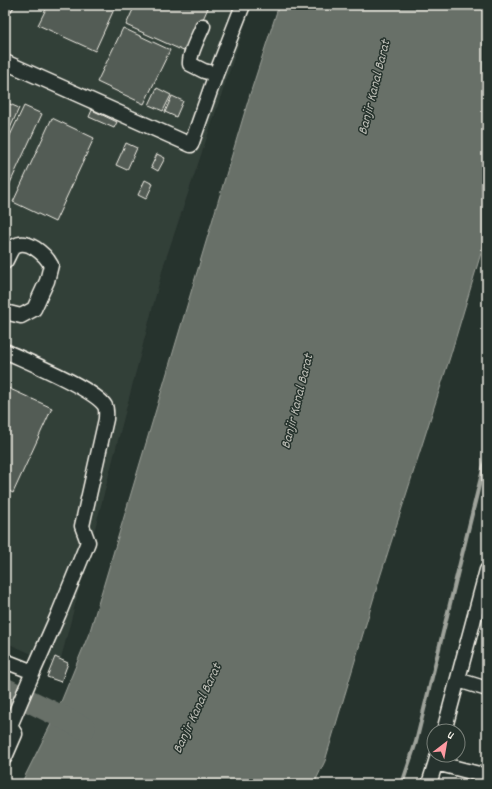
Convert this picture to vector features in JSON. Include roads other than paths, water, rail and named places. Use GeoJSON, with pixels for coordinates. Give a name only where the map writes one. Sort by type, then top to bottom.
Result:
{"type":"FeatureCollection","features":[{"type":"Feature","properties":{"kind":"street"},"geometry":{"type":"LineString","coordinates":[[5,62],[191,145],[216,74],[243,5]]}},
{"type":"Feature","properties":{"kind":"street"},"geometry":{"type":"LineString","coordinates":[[204,26],[191,54],[190,64],[204,71],[216,74]]}},
{"type":"Feature","properties":{"kind":"street"},"geometry":{"type":"LineString","coordinates":[[5,262],[13,247],[18,244],[27,244],[42,254],[51,265],[47,281],[34,309],[21,316],[5,312]]}},
{"type":"Feature","properties":{"kind":"street"},"geometry":{"type":"LineString","coordinates":[[5,351],[85,390],[100,399],[106,408],[106,418],[82,526],[88,542],[32,676],[9,722],[14,730],[15,737],[5,757]]}},
{"type":"Feature","properties":{"kind":"street"},"geometry":{"type":"LineString","coordinates":[[446,723],[458,680],[482,614],[487,570]]}},
{"type":"Feature","properties":{"kind":"street"},"geometry":{"type":"LineString","coordinates":[[5,660],[32,676]]}},
{"type":"Feature","properties":{"kind":"street"},"geometry":{"type":"LineString","coordinates":[[458,680],[487,689]]}},
{"type":"Feature","properties":{"kind":"street"},"geometry":{"type":"LineString","coordinates":[[429,784],[436,763]]}},
{"type":"Feature","properties":{"kind":"street"},"geometry":{"type":"LineString","coordinates":[[449,763],[487,776]]}},
{"type":"Feature","properties":{"kind":"water","name":"Banjir Kanal Barat"},"geometry":{"type":"Polygon","coordinates":[[[279,5],[487,5],[487,233],[450,357],[380,577],[325,761],[314,784],[21,784],[56,714],[90,631],[251,91],[279,5]]]}},
{"type":"Feature","properties":{"kind":"waterway"},"geometry":{"type":"LineString","coordinates":[[402,784],[416,742],[487,453]]}},
{"type":"Feature","properties":{"kind":"waterway"},"geometry":{"type":"LineString","coordinates":[[5,689],[84,728]]}}]}
